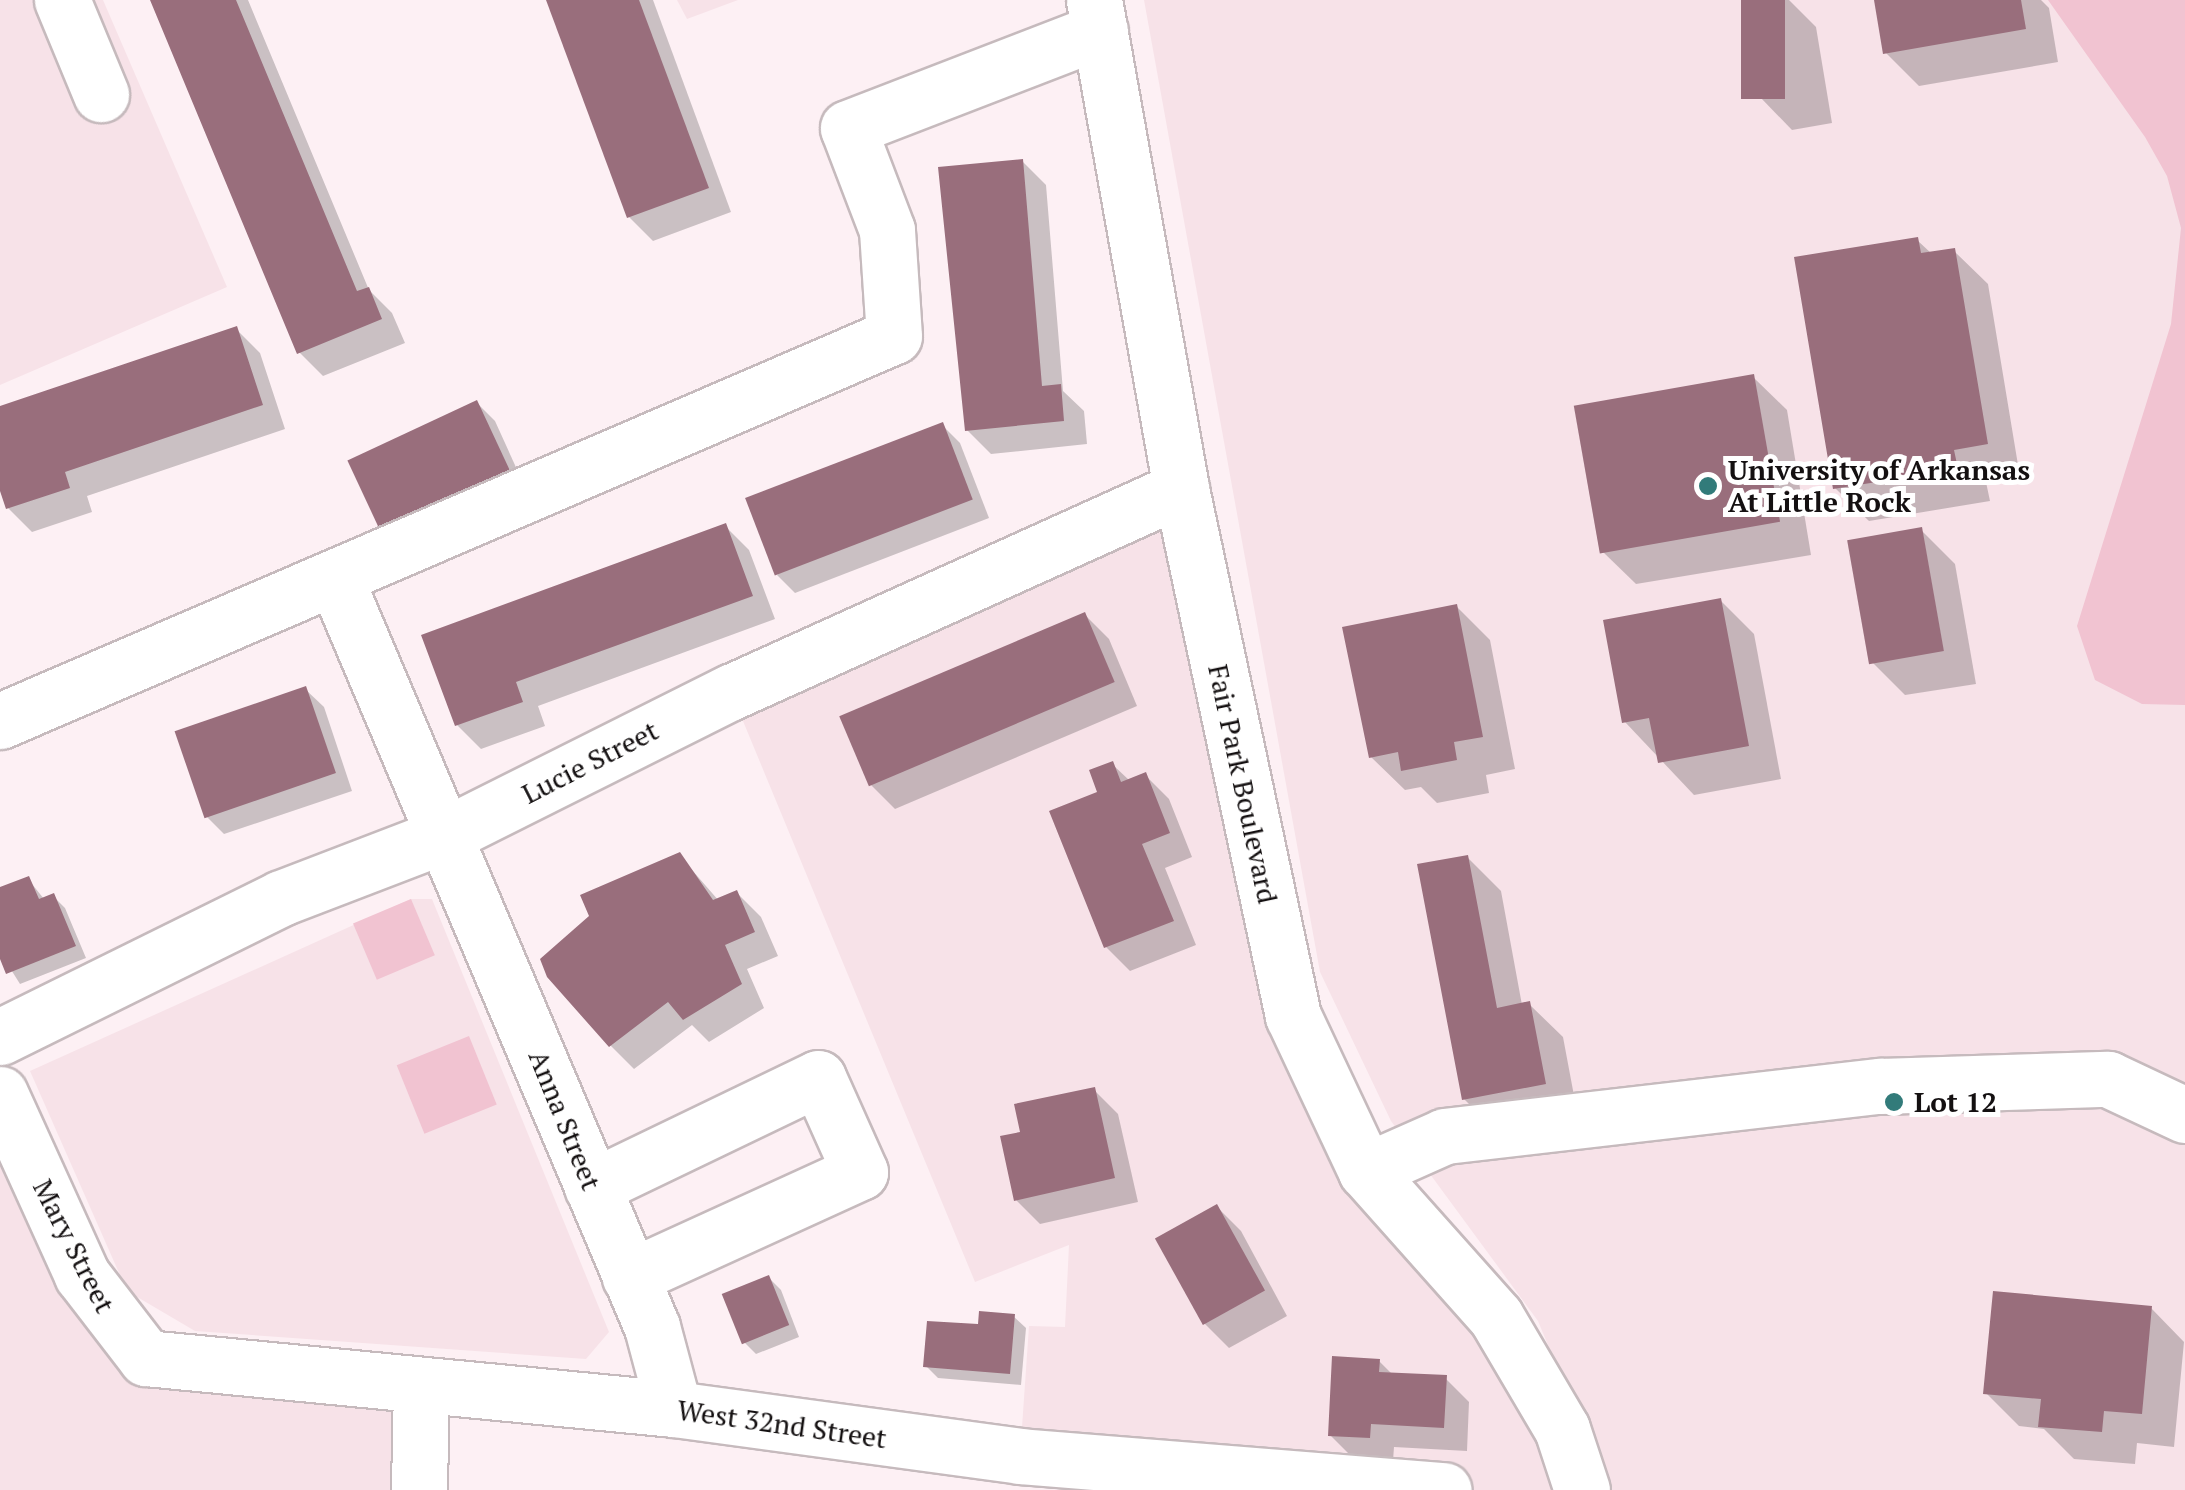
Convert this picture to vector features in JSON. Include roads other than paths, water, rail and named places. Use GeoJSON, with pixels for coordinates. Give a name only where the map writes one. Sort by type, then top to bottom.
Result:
{"type":"FeatureCollection","features":[{"type":"Feature","properties":{"kind":"street"},"geometry":{"type":"LineString","coordinates":[[62,0],[100,94]]}},
{"type":"Feature","properties":{"kind":"street"},"geometry":{"type":"LineString","coordinates":[[0,721],[894,336],[887,230],[848,128],[1097,16]]}},
{"type":"Feature","properties":{"kind":"street","name":"Fair Park Boulevard"},"geometry":{"type":"LineString","coordinates":[[1097,16],[1181,489],[1293,1016],[1366,1171],[1496,1317],[1562,1429],[1582,1490]]}},
{"type":"Feature","properties":{"kind":"street","name":"Lucie Street"},"geometry":{"type":"LineString","coordinates":[[0,1037],[281,898],[445,835],[731,692],[1181,489]]}},
{"type":"Feature","properties":{"kind":"street","name":"Anna Street"},"geometry":{"type":"LineString","coordinates":[[335,578],[652,1326],[674,1409]]}},
{"type":"Feature","properties":{"kind":"street"},"geometry":{"type":"LineString","coordinates":[[592,1188],[818,1078],[860,1172],[630,1277]]}},
{"type":"Feature","properties":{"kind":"street"},"geometry":{"type":"LineString","coordinates":[[1366,1171],[1445,1136],[1880,1086],[2108,1079],[2185,1115]]}},
{"type":"Feature","properties":{"kind":"street","name":"Mary Street"},"geometry":{"type":"LineString","coordinates":[[0,1094],[82,1275],[128,1340]]}},
{"type":"Feature","properties":{"kind":"street","name":"West 32nd Street"},"geometry":{"type":"LineString","coordinates":[[128,1340],[146,1358],[420,1388],[674,1409],[1000,1472],[1444,1490]]}},
{"type":"Feature","properties":{"kind":"street"},"geometry":{"type":"LineString","coordinates":[[418,1490],[420,1388]]}},
{"type":"Feature","properties":{"kind":"place","name":"University of Arkansas At Little Rock"},"geometry":{"type":"Point","coordinates":[1708,486]}},
{"type":"Feature","properties":{"kind":"place","name":"Lot 12"},"geometry":{"type":"Point","coordinates":[1894,1102]}}]}
